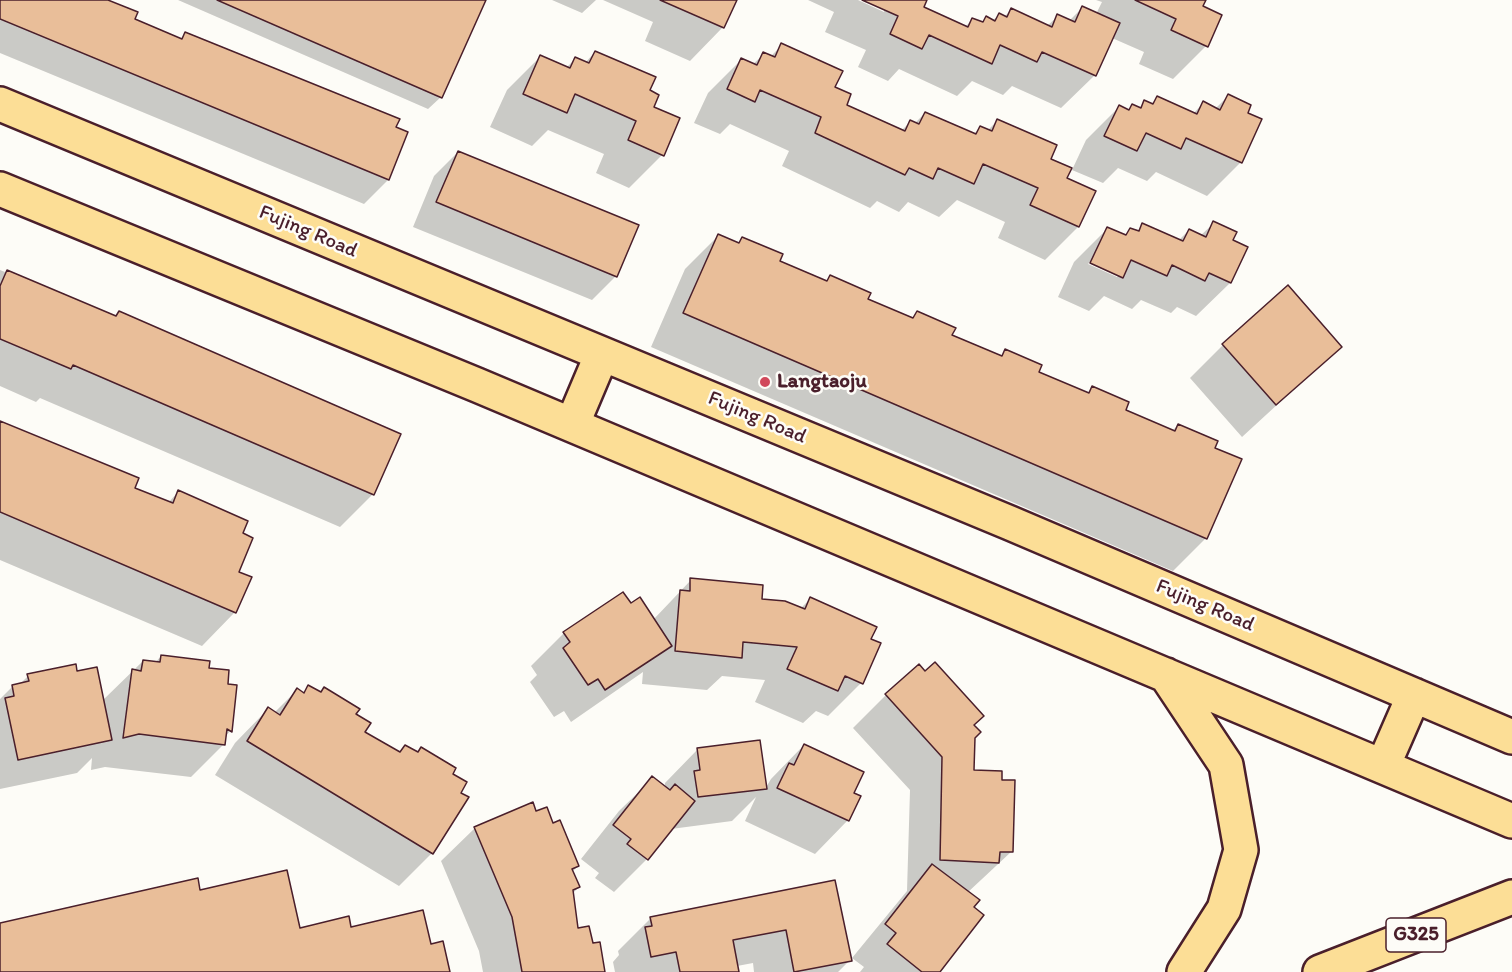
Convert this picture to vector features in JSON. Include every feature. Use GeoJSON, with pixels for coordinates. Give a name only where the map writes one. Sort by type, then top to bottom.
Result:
{"type":"FeatureCollection","features":[{"type":"Feature","properties":{"kind":"main road","name":"Fujing Road"},"geometry":{"type":"LineString","coordinates":[[0,104],[602,354],[1512,737]]}},
{"type":"Feature","properties":{"kind":"main road"},"geometry":{"type":"LineString","coordinates":[[0,189],[572,424],[1512,821]]}},
{"type":"Feature","properties":{"kind":"main road"},"geometry":{"type":"LineString","coordinates":[[572,424],[602,354]]}},
{"type":"Feature","properties":{"kind":"main road"},"geometry":{"type":"LineString","coordinates":[[1166,675],[1226,765],[1241,850],[1224,909],[1184,972]]}},
{"type":"Feature","properties":{"kind":"main road"},"geometry":{"type":"LineString","coordinates":[[1383,766],[1414,694]]}},
{"type":"Feature","properties":{"kind":"main road","name":"G325"},"geometry":{"type":"LineString","coordinates":[[1320,972],[1512,897]]}},
{"type":"Feature","properties":{"kind":"building"},"geometry":{"type":"Polygon","coordinates":[[[0,0],[108,0],[138,12],[135,19],[182,39],[185,32],[400,119],[396,127],[408,132],[389,180],[0,19],[0,0]]]}},
{"type":"Feature","properties":{"kind":"building"},"geometry":{"type":"Polygon","coordinates":[[[217,0],[486,0],[442,98],[217,0]]]}},
{"type":"Feature","properties":{"kind":"building"},"geometry":{"type":"Polygon","coordinates":[[[660,0],[737,0],[724,28],[660,0]]]}},
{"type":"Feature","properties":{"kind":"building"},"geometry":{"type":"Polygon","coordinates":[[[862,0],[927,0],[924,7],[968,27],[972,18],[983,22],[986,16],[995,21],[999,13],[1007,17],[1011,8],[1052,27],[1057,14],[1075,22],[1082,6],[1120,23],[1096,76],[1042,52],[1037,62],[1000,45],[992,64],[929,35],[922,49],[890,34],[898,16],[862,0]]]}},
{"type":"Feature","properties":{"kind":"building"},"geometry":{"type":"Polygon","coordinates":[[[1135,0],[1206,0],[1203,6],[1222,15],[1208,47],[1171,30],[1176,19],[1135,0]]]}},
{"type":"Feature","properties":{"kind":"building"},"geometry":{"type":"Polygon","coordinates":[[[781,43],[843,71],[835,87],[851,94],[847,105],[905,131],[910,120],[919,124],[925,112],[976,134],[980,126],[992,131],[997,119],[1057,145],[1051,159],[1072,168],[1067,178],[1096,191],[1079,227],[1030,205],[1038,188],[983,164],[974,184],[938,168],[933,179],[909,168],[905,175],[815,133],[821,117],[760,90],[755,102],[727,89],[741,58],[757,65],[763,52],[775,57],[781,43]]]}},
{"type":"Feature","properties":{"kind":"building"},"geometry":{"type":"Polygon","coordinates":[[[595,51],[656,77],[650,90],[659,95],[654,107],[680,118],[664,156],[628,140],[636,121],[575,94],[567,113],[523,94],[540,55],[570,68],[575,57],[589,63],[595,51]]]}},
{"type":"Feature","properties":{"kind":"building"},"geometry":{"type":"Polygon","coordinates":[[[1228,94],[1251,105],[1248,113],[1262,119],[1242,163],[1186,138],[1181,149],[1146,133],[1137,151],[1104,136],[1119,105],[1129,110],[1132,104],[1141,108],[1144,100],[1153,104],[1157,96],[1197,114],[1203,101],[1220,110],[1228,94]]]}},
{"type":"Feature","properties":{"kind":"building"},"geometry":{"type":"Polygon","coordinates":[[[458,151],[639,225],[617,277],[436,202],[458,151]]]}},
{"type":"Feature","properties":{"kind":"building"},"geometry":{"type":"Polygon","coordinates":[[[1213,221],[1237,232],[1233,240],[1248,247],[1231,283],[1209,273],[1205,281],[1172,265],[1167,276],[1131,260],[1123,278],[1090,263],[1107,227],[1126,235],[1130,228],[1139,231],[1142,223],[1183,241],[1189,229],[1206,237],[1213,221]]]}},
{"type":"Feature","properties":{"kind":"building"},"geometry":{"type":"Polygon","coordinates":[[[718,234],[739,243],[742,237],[783,254],[780,261],[827,281],[830,275],[871,293],[868,299],[913,318],[917,311],[956,328],[952,335],[1002,356],[1005,349],[1042,365],[1039,372],[1089,393],[1092,386],[1129,402],[1126,410],[1175,431],[1178,424],[1218,441],[1215,448],[1242,459],[1207,539],[683,313],[718,234]]]}},
{"type":"Feature","properties":{"kind":"building"},"geometry":{"type":"Polygon","coordinates":[[[7,270],[116,316],[119,311],[401,434],[374,495],[73,365],[71,369],[0,339],[0,286],[7,270]]]}},
{"type":"Feature","properties":{"kind":"building"},"geometry":{"type":"Polygon","coordinates":[[[1288,285],[1342,347],[1276,405],[1222,344],[1288,285]]]}},
{"type":"Feature","properties":{"kind":"building"},"geometry":{"type":"Polygon","coordinates":[[[0,421],[139,478],[135,488],[173,503],[178,490],[248,521],[243,533],[253,538],[239,572],[252,577],[236,613],[0,512],[0,421]]]}},
{"type":"Feature","properties":{"kind":"building"},"geometry":{"type":"Polygon","coordinates":[[[690,578],[763,585],[762,599],[785,601],[805,609],[810,597],[877,627],[871,639],[881,643],[863,684],[845,676],[838,691],[787,669],[797,647],[743,642],[742,658],[675,651],[680,590],[690,591],[690,578]]]}},
{"type":"Feature","properties":{"kind":"building"},"geometry":{"type":"Polygon","coordinates":[[[623,592],[631,603],[640,597],[672,646],[605,690],[598,679],[588,685],[563,648],[570,642],[563,632],[623,592]]]}},
{"type":"Feature","properties":{"kind":"building"},"geometry":{"type":"Polygon","coordinates":[[[161,655],[210,661],[209,668],[229,670],[228,684],[237,685],[232,732],[227,729],[225,745],[139,734],[123,738],[132,669],[141,671],[143,660],[160,662],[161,655]]]}},
{"type":"Feature","properties":{"kind":"building"},"geometry":{"type":"Polygon","coordinates":[[[935,662],[984,716],[974,725],[981,732],[975,738],[974,770],[1002,771],[1002,780],[1015,780],[1013,852],[1000,852],[999,863],[940,860],[942,757],[885,694],[919,664],[925,671],[935,662]]]}},
{"type":"Feature","properties":{"kind":"building"},"geometry":{"type":"Polygon","coordinates":[[[76,664],[77,671],[97,667],[112,740],[18,760],[5,698],[14,696],[12,685],[29,681],[27,674],[76,664]]]}},
{"type":"Feature","properties":{"kind":"building"},"geometry":{"type":"Polygon","coordinates":[[[308,685],[321,692],[324,687],[360,709],[356,714],[371,723],[365,732],[400,752],[405,745],[418,752],[421,747],[456,768],[453,774],[467,782],[461,793],[469,797],[433,854],[247,741],[268,707],[280,715],[297,688],[304,693],[308,685]]]}},
{"type":"Feature","properties":{"kind":"building"},"geometry":{"type":"Polygon","coordinates":[[[760,740],[767,789],[698,797],[694,771],[700,770],[697,748],[760,740]]]}},
{"type":"Feature","properties":{"kind":"building"},"geometry":{"type":"Polygon","coordinates":[[[804,744],[864,772],[854,793],[861,796],[849,821],[777,788],[789,763],[794,765],[804,744]]]}},
{"type":"Feature","properties":{"kind":"building"},"geometry":{"type":"Polygon","coordinates":[[[652,776],[670,790],[675,784],[695,801],[648,860],[627,844],[631,839],[613,825],[652,776]]]}},
{"type":"Feature","properties":{"kind":"building"},"geometry":{"type":"Polygon","coordinates":[[[533,802],[536,811],[547,807],[553,823],[560,820],[579,866],[572,869],[580,887],[573,890],[578,928],[589,926],[593,943],[600,942],[605,972],[522,972],[512,917],[474,827],[533,802]]]}},
{"type":"Feature","properties":{"kind":"building"},"geometry":{"type":"Polygon","coordinates":[[[932,864],[980,900],[974,907],[984,915],[940,972],[922,972],[887,944],[896,933],[885,924],[932,864]]]}},
{"type":"Feature","properties":{"kind":"building"},"geometry":{"type":"Polygon","coordinates":[[[287,870],[300,928],[349,916],[351,927],[423,910],[431,944],[443,941],[450,972],[0,972],[0,923],[198,878],[200,890],[287,870]]]}},
{"type":"Feature","properties":{"kind":"building"},"geometry":{"type":"Polygon","coordinates":[[[835,880],[852,961],[794,972],[786,930],[733,940],[739,972],[680,972],[676,952],[651,957],[645,927],[652,926],[650,917],[835,880]]]}},
{"type":"Feature","properties":{"kind":"place","name":"Langtaoju"},"geometry":{"type":"Point","coordinates":[765,382]}}]}
